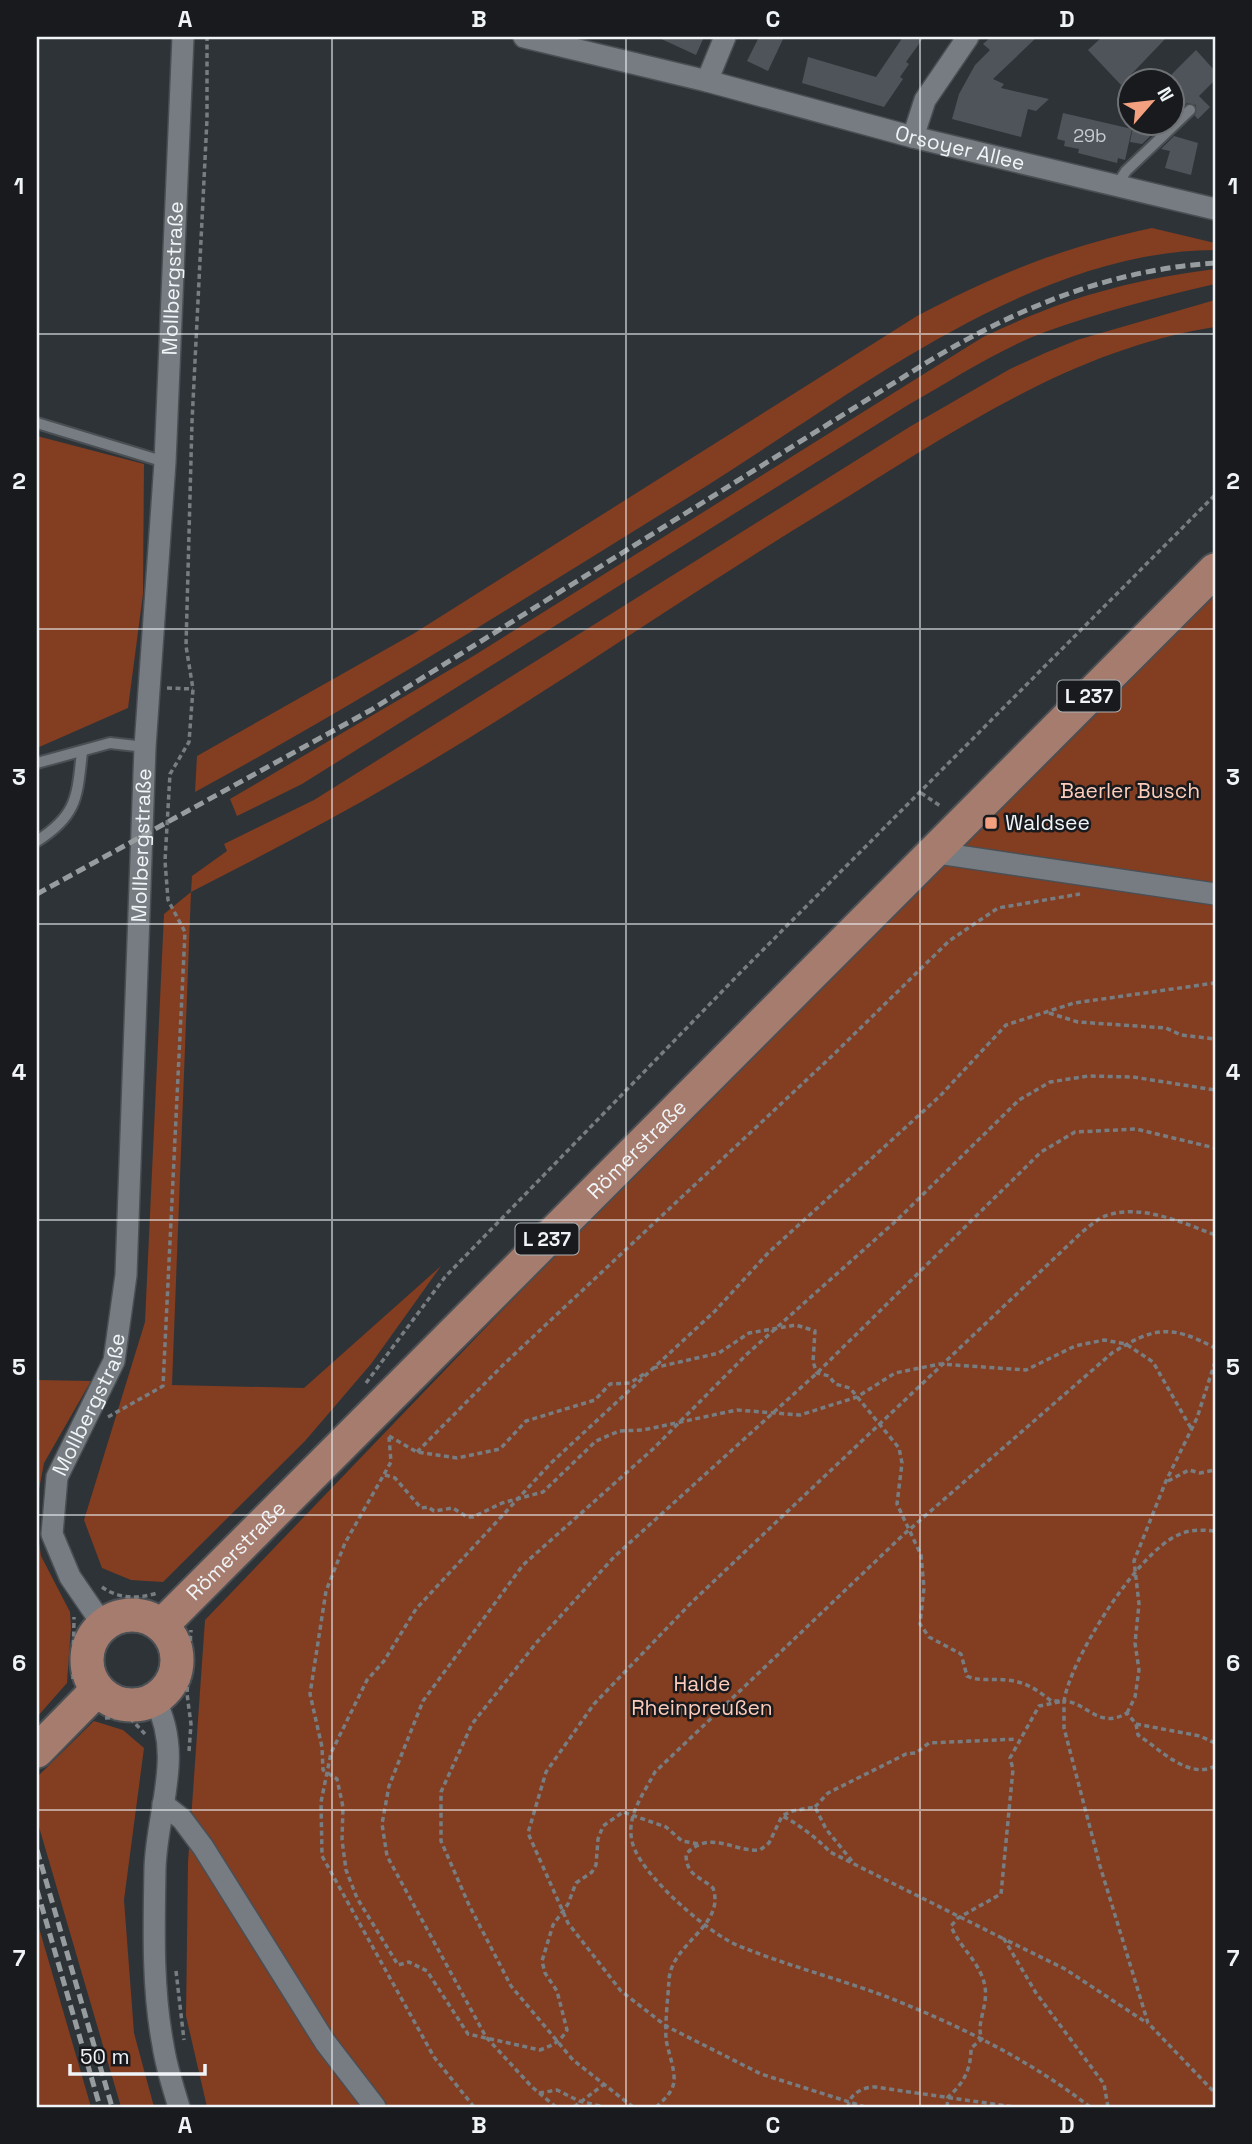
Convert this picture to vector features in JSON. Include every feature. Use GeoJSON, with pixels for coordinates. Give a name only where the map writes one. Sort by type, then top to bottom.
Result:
{"type":"FeatureCollection","features":[{"type":"Feature","properties":{"kind":"main road","name":"Römerstraße"},"geometry":{"type":"LineString","coordinates":[[169,1609],[378,1430],[931,852],[1215,570]]}},
{"type":"Feature","properties":{"kind":"main road"},"geometry":{"type":"LineString","coordinates":[[37,1751],[83,1695],[86,1664],[98,1606],[140,1616],[169,1609],[177,1665],[170,1685],[155,1700],[143,1705],[118,1704],[83,1695]]}},
{"type":"Feature","properties":{"kind":"street","name":"Mollbergstraße"},"geometry":{"type":"LineString","coordinates":[[98,1606],[70,1577],[52,1534],[57,1477],[114,1361],[126,1275],[145,747],[164,461],[183,37]]}},
{"type":"Feature","properties":{"kind":"street","name":"Orsoyer Allee"},"geometry":{"type":"LineString","coordinates":[[527,37],[706,81],[913,137],[1215,209]]}},
{"type":"Feature","properties":{"kind":"street"},"geometry":{"type":"LineString","coordinates":[[706,81],[724,37]]}},
{"type":"Feature","properties":{"kind":"street"},"geometry":{"type":"LineString","coordinates":[[913,137],[925,100],[968,37]]}},
{"type":"Feature","properties":{"kind":"street"},"geometry":{"type":"LineString","coordinates":[[931,852],[1215,894]]}},
{"type":"Feature","properties":{"kind":"street"},"geometry":{"type":"LineString","coordinates":[[155,1700],[166,1721],[170,1744],[155,1865],[156,1973],[162,2044],[179,2107]]}},
{"type":"Feature","properties":{"kind":"street"},"geometry":{"type":"LineString","coordinates":[[163,1804],[182,1819],[203,1847],[325,2042],[374,2107]]}},
{"type":"Feature","properties":{"kind":"lane"},"geometry":{"type":"LineString","coordinates":[[1117,185],[1126,171],[1190,110]]}},
{"type":"Feature","properties":{"kind":"lane"},"geometry":{"type":"LineString","coordinates":[[37,424],[164,461]]}},
{"type":"Feature","properties":{"kind":"lane"},"geometry":{"type":"LineString","coordinates":[[37,763],[110,743],[145,747]]}},
{"type":"Feature","properties":{"kind":"lane"},"geometry":{"type":"LineString","coordinates":[[37,841],[55,830],[76,803],[82,752]]}},
{"type":"Feature","properties":{"kind":"path"},"geometry":{"type":"LineString","coordinates":[[102,1427],[108,1417],[163,1386],[186,932],[168,900],[165,860],[170,774],[189,742],[193,689],[186,646],[192,422],[207,119],[207,37]]}},
{"type":"Feature","properties":{"kind":"path"},"geometry":{"type":"LineString","coordinates":[[363,1386],[446,1277],[739,974],[1215,495]]}},
{"type":"Feature","properties":{"kind":"path"},"geometry":{"type":"LineString","coordinates":[[151,687],[193,689]]}},
{"type":"Feature","properties":{"kind":"path"},"geometry":{"type":"LineString","coordinates":[[417,1452],[504,1364],[833,1055],[949,941],[998,908],[1084,893]]}},
{"type":"Feature","properties":{"kind":"path"},"geometry":{"type":"LineString","coordinates":[[474,2107],[434,2057],[322,1856],[321,1802],[331,1753],[367,1680],[384,1661],[416,1609],[514,1501],[715,1311],[769,1252],[940,1096],[1006,1025],[1074,1003],[1215,982]]}},
{"type":"Feature","properties":{"kind":"path"},"geometry":{"type":"LineString","coordinates":[[1047,1013],[1078,1021],[1166,1028],[1181,1035],[1215,1039]]}},
{"type":"Feature","properties":{"kind":"path"},"geometry":{"type":"LineString","coordinates":[[556,2107],[539,2093],[486,2036],[387,1856],[383,1824],[389,1786],[422,1701],[523,1565],[681,1422],[773,1331],[897,1220],[1018,1100],[1050,1082],[1088,1076],[1133,1077],[1215,1090]]}},
{"type":"Feature","properties":{"kind":"path"},"geometry":{"type":"LineString","coordinates":[[633,2107],[603,2085],[558,2042],[511,1986],[441,1841],[441,1792],[472,1724],[537,1642],[614,1557],[817,1373],[1041,1152],[1074,1132],[1136,1129],[1215,1149]]}},
{"type":"Feature","properties":{"kind":"path"},"geometry":{"type":"LineString","coordinates":[[865,2107],[848,2105],[761,2074],[666,2026],[621,1991],[568,1923],[528,1833],[546,1772],[603,1694],[692,1602],[940,1364],[1098,1219],[1111,1214],[1149,1214],[1215,1235]]}},
{"type":"Feature","properties":{"kind":"path"},"geometry":{"type":"LineString","coordinates":[[378,1430],[417,1452],[457,1458],[500,1449],[526,1421],[595,1399],[610,1384],[630,1383],[652,1368],[719,1353],[749,1333],[796,1325],[815,1331],[813,1362],[817,1373]]}},
{"type":"Feature","properties":{"kind":"path"},"geometry":{"type":"LineString","coordinates":[[1090,2107],[1038,2070],[982,2039],[892,1999],[736,1945],[679,1904],[654,1881],[635,1850],[631,1816],[655,1772],[910,1530],[1066,1391],[1126,1344],[1148,1331],[1192,1336],[1215,1348]]}},
{"type":"Feature","properties":{"kind":"path"},"geometry":{"type":"LineString","coordinates":[[385,1475],[395,1478],[421,1508],[428,1507],[434,1511],[453,1508],[467,1517],[473,1517],[542,1492],[596,1441],[619,1431],[643,1430],[737,1410],[800,1415],[857,1397],[895,1373],[940,1364],[1026,1370],[1075,1346],[1104,1340],[1126,1344],[1153,1362],[1192,1430]]}},
{"type":"Feature","properties":{"kind":"path"},"geometry":{"type":"LineString","coordinates":[[817,1373],[829,1376],[835,1384],[850,1388],[899,1448],[902,1463],[897,1504],[922,1555],[923,1588],[918,1615],[920,1624],[929,1637],[961,1654],[967,1676],[974,1679],[1010,1680],[1034,1687],[1051,1701],[1071,1702],[1101,1718],[1119,1718],[1127,1713],[1135,1697],[1139,1670],[1135,1643],[1139,1604],[1134,1562],[1166,1482],[1192,1430],[1215,1362]]}},
{"type":"Feature","properties":{"kind":"path"},"geometry":{"type":"LineString","coordinates":[[378,1430],[391,1462],[345,1544],[326,1591],[310,1694],[322,1747],[323,1770],[337,1779],[343,1807],[342,1840],[346,1870],[357,1898],[398,1965],[409,1962],[427,1971],[464,2031],[480,2039],[486,2036],[540,2050],[558,2042],[567,2030],[557,1991],[542,1961],[553,1925],[576,1883],[593,1872],[598,1839],[603,1826],[624,1812],[666,1827],[682,1841],[699,1844],[723,1842],[742,1849],[760,1850],[769,1843],[782,1816],[788,1812],[815,1807],[828,1793],[906,1754],[916,1753],[929,1743],[1017,1739]]}},
{"type":"Feature","properties":{"kind":"path"},"geometry":{"type":"LineString","coordinates":[[1166,1482],[1189,1470],[1200,1473],[1215,1470]]}},
{"type":"Feature","properties":{"kind":"path"},"geometry":{"type":"LineString","coordinates":[[1148,2023],[1100,1866],[1064,1728],[1062,1701],[1077,1663],[1136,1569],[1178,1535],[1196,1530],[1215,1531]]}},
{"type":"Feature","properties":{"kind":"path"},"geometry":{"type":"LineString","coordinates":[[98,1581],[98,1606]]}},
{"type":"Feature","properties":{"kind":"path"},"geometry":{"type":"LineString","coordinates":[[148,1741],[142,1728],[129,1717],[99,1719],[72,1683],[74,1618],[121,1596],[143,1598],[191,1622],[187,1694],[191,1724],[188,1758]]}},
{"type":"Feature","properties":{"kind":"path"},"geometry":{"type":"LineString","coordinates":[[982,2039],[978,2031],[987,2001],[982,1974],[951,1926],[958,1918],[1001,1894],[1013,1769],[1010,1758],[1017,1739],[1028,1730],[1039,1706],[1062,1701]]}},
{"type":"Feature","properties":{"kind":"path"},"geometry":{"type":"LineString","coordinates":[[1127,1713],[1136,1724],[1138,1735],[1190,1770],[1204,1772],[1215,1766]]}},
{"type":"Feature","properties":{"kind":"path"},"geometry":{"type":"LineString","coordinates":[[1136,1724],[1200,1736],[1215,1743]]}},
{"type":"Feature","properties":{"kind":"path"},"geometry":{"type":"LineString","coordinates":[[815,1807],[826,1829],[852,1861]]}},
{"type":"Feature","properties":{"kind":"path"},"geometry":{"type":"LineString","coordinates":[[782,1816],[803,1833],[818,1838],[830,1852],[1065,1969],[1148,2023],[1215,2093]]}},
{"type":"Feature","properties":{"kind":"path"},"geometry":{"type":"LineString","coordinates":[[656,2107],[666,2097],[674,2080],[666,2026],[673,1963],[695,1934],[707,1924],[715,1904],[713,1888],[695,1877],[686,1863],[686,1854],[699,1844]]}},
{"type":"Feature","properties":{"kind":"path"},"geometry":{"type":"LineString","coordinates":[[1004,1939],[1036,1993],[1104,2084],[1108,2107]]}},
{"type":"Feature","properties":{"kind":"path"},"geometry":{"type":"LineString","coordinates":[[175,1965],[184,2048]]}},
{"type":"Feature","properties":{"kind":"path"},"geometry":{"type":"LineString","coordinates":[[947,2107],[948,2097],[962,2085],[971,2048],[982,2039]]}},
{"type":"Feature","properties":{"kind":"path"},"geometry":{"type":"LineString","coordinates":[[574,2107],[603,2085]]}},
{"type":"Feature","properties":{"kind":"path"},"geometry":{"type":"LineString","coordinates":[[848,2105],[865,2087],[874,2087],[1014,2107]]}},
{"type":"Feature","properties":{"kind":"path"},"geometry":{"type":"LineString","coordinates":[[539,2093],[557,2090],[579,2101],[604,2107]]}},
{"type":"Feature","properties":{"kind":"green space"},"geometry":{"type":"Polygon","coordinates":[[[1152,228],[1215,243],[1215,250],[1145,257],[1076,275],[1008,303],[941,337],[446,647],[195,792],[197,756],[413,634],[917,316],[1031,263],[1088,244],[1152,228]]]}},
{"type":"Feature","properties":{"kind":"green space"},"geometry":{"type":"Polygon","coordinates":[[[1215,269],[1215,284],[1129,305],[1066,325],[1027,339],[975,366],[908,405],[302,784],[237,816],[230,799],[475,655],[983,337],[1041,312],[1096,293],[1152,279],[1215,269]]]}},
{"type":"Feature","properties":{"kind":"green space"},"geometry":{"type":"Polygon","coordinates":[[[1215,300],[1215,327],[1108,355],[1008,401],[912,456],[399,780],[191,892],[192,876],[227,851],[224,844],[314,800],[911,426],[1010,369],[1045,353],[1077,340],[1215,300]]]}},
{"type":"Feature","properties":{"kind":"green space"},"geometry":{"type":"Polygon","coordinates":[[[37,436],[144,464],[143,594],[128,708],[37,748],[37,436]]]}},
{"type":"Feature","properties":{"kind":"green space","name":"Halde Rheinpreußen"},"geometry":{"type":"Polygon","coordinates":[[[1215,588],[1215,2107],[207,2107],[186,2016],[188,1863],[205,1620],[952,842],[1215,588]]]}},
{"type":"Feature","properties":{"kind":"green space"},"geometry":{"type":"Polygon","coordinates":[[[191,892],[172,1385],[304,1388],[441,1266],[371,1364],[305,1441],[163,1582],[131,1580],[102,1568],[84,1520],[145,1322],[164,914],[191,892]]]}},
{"type":"Feature","properties":{"kind":"green space"},"geometry":{"type":"Polygon","coordinates":[[[37,1380],[91,1381],[44,1463],[37,1500],[37,1380]]]}},
{"type":"Feature","properties":{"kind":"green space"},"geometry":{"type":"Polygon","coordinates":[[[37,1528],[41,1556],[70,1612],[71,1627],[67,1683],[37,1717],[37,1528]]]}},
{"type":"Feature","properties":{"kind":"green space"},"geometry":{"type":"Polygon","coordinates":[[[94,1721],[123,1730],[144,1748],[124,1900],[134,2033],[154,2107],[121,2107],[37,1820],[37,1777],[94,1721]]]}},
{"type":"Feature","properties":{"kind":"green space"},"geometry":{"type":"Polygon","coordinates":[[[37,1921],[91,2107],[37,2107],[37,1921]]]}},
{"type":"Feature","properties":{"kind":"building"},"geometry":{"type":"Polygon","coordinates":[[[657,37],[704,37],[696,55],[657,37]]]}},
{"type":"Feature","properties":{"kind":"building"},"geometry":{"type":"Polygon","coordinates":[[[759,37],[784,37],[768,71],[747,61],[759,37]]]}},
{"type":"Feature","properties":{"kind":"building"},"geometry":{"type":"Polygon","coordinates":[[[903,37],[924,37],[906,62],[909,64],[900,77],[903,79],[884,107],[802,83],[808,57],[876,77],[903,37]]]}},
{"type":"Feature","properties":{"kind":"building"},"geometry":{"type":"Polygon","coordinates":[[[991,37],[1037,37],[993,79],[1004,84],[1001,88],[1049,99],[1036,111],[1028,109],[1021,137],[952,119],[959,94],[975,65],[990,50],[983,44],[991,37]]]}},
{"type":"Feature","properties":{"kind":"building"},"geometry":{"type":"Polygon","coordinates":[[[1102,37],[1167,37],[1139,66],[1116,66],[1116,80],[1088,50],[1102,37]]]}},
{"type":"Feature","properties":{"kind":"building"},"geometry":{"type":"Polygon","coordinates":[[[1196,50],[1215,71],[1215,80],[1199,96],[1210,107],[1198,119],[1195,116],[1196,105],[1186,104],[1186,66],[1180,66],[1196,50]]]}},
{"type":"Feature","properties":{"kind":"building"},"geometry":{"type":"Polygon","coordinates":[[[1063,113],[1116,125],[1116,136],[1130,136],[1125,160],[1118,158],[1117,163],[1078,153],[1079,149],[1064,146],[1065,141],[1057,139],[1063,113]]]}},
{"type":"Feature","properties":{"kind":"building"},"geometry":{"type":"Polygon","coordinates":[[[1131,136],[1150,136],[1142,144],[1130,142],[1131,136]]]}},
{"type":"Feature","properties":{"kind":"building"},"geometry":{"type":"Polygon","coordinates":[[[1174,136],[1198,143],[1191,175],[1165,168],[1170,151],[1161,149],[1174,136]]]}},
{"type":"Feature","properties":{"kind":"railway"},"geometry":{"type":"LineString","coordinates":[[37,894],[371,710],[921,366],[990,327],[1062,296],[1099,284],[1136,274],[1215,263]]}},
{"type":"Feature","properties":{"kind":"railway"},"geometry":{"type":"LineString","coordinates":[[37,1850],[112,2107]]}},
{"type":"Feature","properties":{"kind":"railway"},"geometry":{"type":"LineString","coordinates":[[37,1890],[100,2107]]}},
{"type":"Feature","properties":{"kind":"place","name":"Waldsee"},"geometry":{"type":"Point","coordinates":[991,823]}},
{"type":"Feature","properties":{"kind":"park label","name":"Baerler Busch"},"geometry":{"type":"Point","coordinates":[1130,791]}}]}
